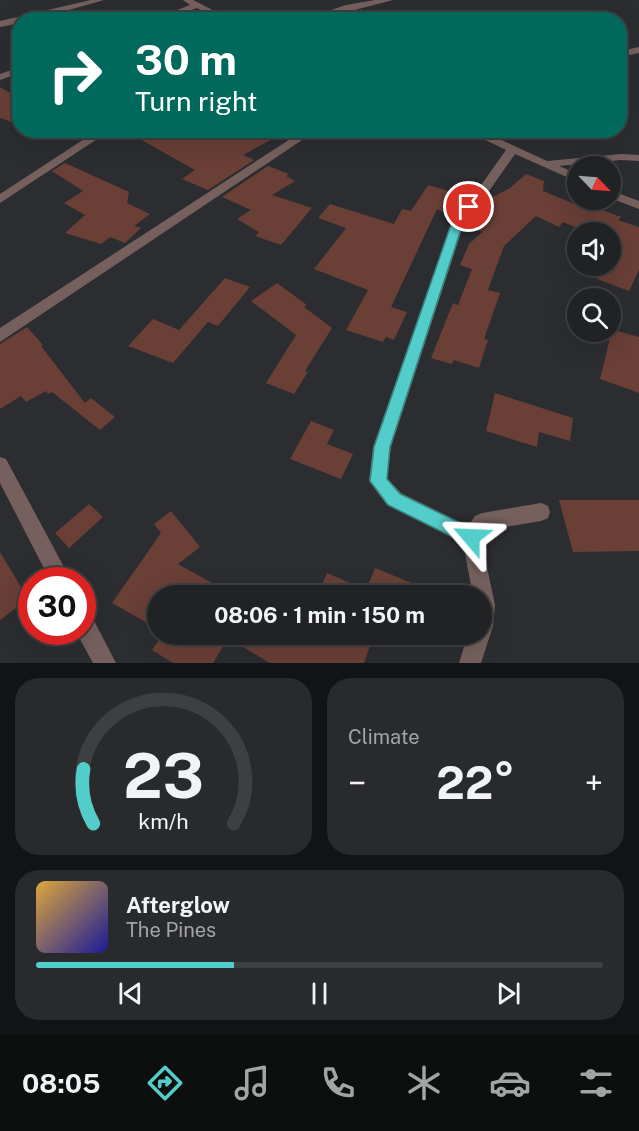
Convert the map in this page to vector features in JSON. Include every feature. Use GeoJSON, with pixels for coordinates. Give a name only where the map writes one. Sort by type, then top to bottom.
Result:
{"type":"FeatureCollection","features":[{"type":"Feature","properties":{"kind":"street"},"geometry":{"type":"LineString","coordinates":[[53,12],[100,0]]}},
{"type":"Feature","properties":{"kind":"street"},"geometry":{"type":"LineString","coordinates":[[188,0],[212,12]]}},
{"type":"Feature","properties":{"kind":"street"},"geometry":{"type":"LineString","coordinates":[[332,12],[389,0]]}},
{"type":"Feature","properties":{"kind":"street"},"geometry":{"type":"LineString","coordinates":[[176,12],[197,4]]}},
{"type":"Feature","properties":{"kind":"street"},"geometry":{"type":"LineString","coordinates":[[0,199],[94,138]]}},
{"type":"Feature","properties":{"kind":"street"},"geometry":{"type":"LineString","coordinates":[[0,336],[160,228],[300,138]]}},
{"type":"Feature","properties":{"kind":"street"},"geometry":{"type":"LineString","coordinates":[[487,138],[567,174]]}},
{"type":"Feature","properties":{"kind":"street"},"geometry":{"type":"LineString","coordinates":[[471,537],[394,499],[378,481],[382,447],[460,216],[478,198],[512,150]]}},
{"type":"Feature","properties":{"kind":"street"},"geometry":{"type":"LineString","coordinates":[[544,164],[621,157],[639,158]]}},
{"type":"Feature","properties":{"kind":"street"},"geometry":{"type":"LineString","coordinates":[[621,198],[639,206]]}},
{"type":"Feature","properties":{"kind":"street"},"geometry":{"type":"LineString","coordinates":[[0,465],[54,567]]}},
{"type":"Feature","properties":{"kind":"street"},"geometry":{"type":"LineString","coordinates":[[482,585],[471,537],[482,522],[541,512]]}},
{"type":"Feature","properties":{"kind":"street"},"geometry":{"type":"LineString","coordinates":[[95,645],[105,663]]}},
{"type":"Feature","properties":{"kind":"street"},"geometry":{"type":"LineString","coordinates":[[470,663],[476,645]]}},
{"type":"Feature","properties":{"kind":"building"},"geometry":{"type":"Polygon","coordinates":[[[0,87],[12,94],[12,122],[0,118],[0,87]]]}},
{"type":"Feature","properties":{"kind":"building"},"geometry":{"type":"Polygon","coordinates":[[[138,138],[274,138],[243,155],[254,160],[208,190],[182,179],[195,170],[138,138]]]}},
{"type":"Feature","properties":{"kind":"building"},"geometry":{"type":"Polygon","coordinates":[[[65,163],[129,192],[127,203],[150,214],[134,226],[141,228],[125,243],[110,237],[101,244],[65,233],[85,215],[64,203],[83,191],[52,171],[65,163]]]}},
{"type":"Feature","properties":{"kind":"building"},"geometry":{"type":"Polygon","coordinates":[[[268,166],[289,174],[286,176],[295,181],[272,195],[312,208],[281,245],[255,236],[259,232],[237,219],[251,210],[222,197],[268,166]]]}},
{"type":"Feature","properties":{"kind":"building"},"geometry":{"type":"Polygon","coordinates":[[[526,174],[544,181],[543,191],[567,201],[567,210],[594,212],[602,210],[621,217],[618,220],[639,227],[639,270],[629,291],[597,279],[599,276],[621,276],[621,222],[563,222],[559,227],[536,216],[504,246],[488,290],[500,293],[484,339],[488,340],[479,368],[454,360],[452,364],[431,358],[453,303],[458,305],[472,269],[460,265],[469,244],[482,232],[466,224],[468,218],[485,201],[510,188],[526,174]]]}},
{"type":"Feature","properties":{"kind":"building"},"geometry":{"type":"Polygon","coordinates":[[[428,185],[469,197],[452,216],[437,209],[391,307],[407,312],[394,340],[386,337],[383,342],[346,330],[368,290],[314,269],[346,228],[318,218],[330,204],[394,224],[402,209],[411,211],[428,185]]]}},
{"type":"Feature","properties":{"kind":"building"},"geometry":{"type":"Polygon","coordinates":[[[225,278],[250,287],[218,326],[208,322],[173,363],[128,346],[153,319],[179,330],[225,278]]]}},
{"type":"Feature","properties":{"kind":"building"},"geometry":{"type":"Polygon","coordinates":[[[277,283],[307,305],[304,307],[332,328],[305,371],[308,372],[294,394],[266,383],[296,335],[251,301],[277,283]]]}},
{"type":"Feature","properties":{"kind":"building"},"geometry":{"type":"Polygon","coordinates":[[[27,327],[85,403],[91,398],[115,417],[100,430],[52,392],[48,394],[46,391],[26,402],[21,396],[0,409],[0,344],[27,327]]]}},
{"type":"Feature","properties":{"kind":"building"},"geometry":{"type":"Polygon","coordinates":[[[621,332],[639,337],[639,393],[600,379],[609,342],[621,342],[621,332]]]}},
{"type":"Feature","properties":{"kind":"building"},"geometry":{"type":"Polygon","coordinates":[[[495,393],[573,418],[570,441],[539,432],[537,447],[486,431],[495,393]]]}},
{"type":"Feature","properties":{"kind":"building"},"geometry":{"type":"Polygon","coordinates":[[[311,421],[334,430],[327,444],[353,454],[341,479],[290,459],[311,421]]]}},
{"type":"Feature","properties":{"kind":"building"},"geometry":{"type":"Polygon","coordinates":[[[559,500],[639,500],[639,551],[573,552],[559,500]]]}},
{"type":"Feature","properties":{"kind":"building"},"geometry":{"type":"Polygon","coordinates":[[[89,504],[103,517],[69,548],[55,533],[89,504]]]}},
{"type":"Feature","properties":{"kind":"building"},"geometry":{"type":"Polygon","coordinates":[[[171,511],[200,547],[178,564],[215,585],[147,585],[147,623],[112,603],[161,533],[154,524],[171,511]]]}},
{"type":"Feature","properties":{"kind":"building"},"geometry":{"type":"Polygon","coordinates":[[[0,552],[18,582],[18,606],[0,620],[0,552]]]}},
{"type":"Feature","properties":{"kind":"building"},"geometry":{"type":"Polygon","coordinates":[[[375,568],[417,585],[368,585],[375,568]]]}},
{"type":"Feature","properties":{"kind":"building"},"geometry":{"type":"Polygon","coordinates":[[[327,573],[355,585],[322,585],[327,573]]]}},
{"type":"Feature","properties":{"kind":"building"},"geometry":{"type":"Polygon","coordinates":[[[155,645],[224,645],[213,663],[173,663],[152,650],[155,645]]]}},
{"type":"Feature","properties":{"kind":"building"},"geometry":{"type":"Polygon","coordinates":[[[240,645],[370,645],[364,663],[270,663],[240,645]]]}},
{"type":"Feature","properties":{"kind":"route"},"geometry":{"type":"LineString","coordinates":[[469,207],[460,216],[382,447],[378,481],[394,499],[471,537]]}}]}
